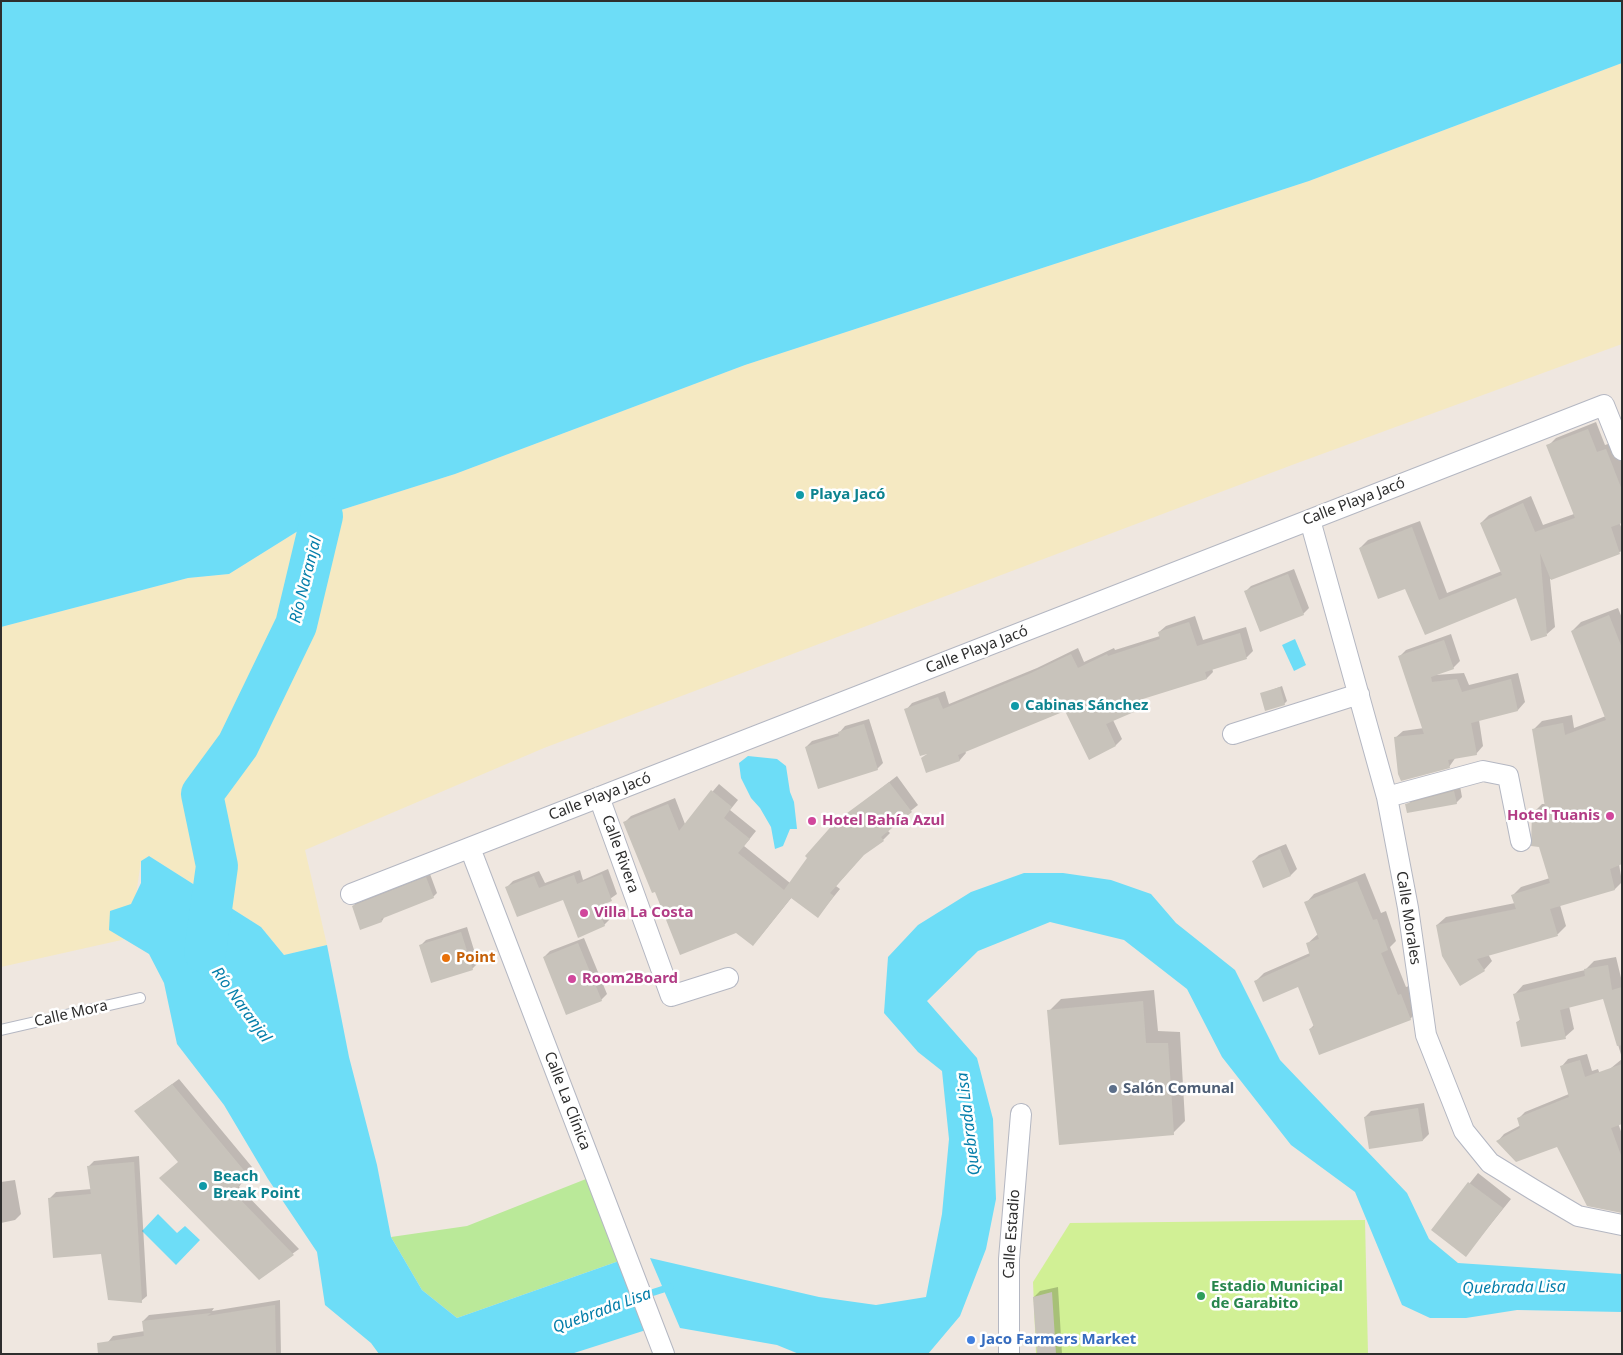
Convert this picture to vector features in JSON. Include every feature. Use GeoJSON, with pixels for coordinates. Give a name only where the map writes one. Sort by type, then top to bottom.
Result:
{"type":"FeatureCollection","features":[{"type":"Feature","properties":{"kind":"street","name":"Calle Playa Jacó"},"geometry":{"type":"LineString","coordinates":[[351,894],[1604,405],[1622,450]]}},
{"type":"Feature","properties":{"kind":"street","name":"Calle Morales"},"geometry":{"type":"LineString","coordinates":[[1310,520],[1387,797],[1408,908],[1426,1035],[1464,1131],[1490,1163],[1549,1199],[1578,1216],[1622,1225]]}},
{"type":"Feature","properties":{"kind":"street"},"geometry":{"type":"LineString","coordinates":[[1233,734],[1359,694]]}},
{"type":"Feature","properties":{"kind":"street"},"geometry":{"type":"LineString","coordinates":[[1387,797],[1483,771],[1498,772],[1508,776],[1521,841]]}},
{"type":"Feature","properties":{"kind":"street","name":"Calle Rivera"},"geometry":{"type":"LineString","coordinates":[[599,797],[671,996],[728,978]]}},
{"type":"Feature","properties":{"kind":"street","name":"Calle La Clínica"},"geometry":{"type":"LineString","coordinates":[[470,848],[664,1354]]}},
{"type":"Feature","properties":{"kind":"street","name":"Calle Estadio"},"geometry":{"type":"LineString","coordinates":[[1009,1354],[1009,1259],[1021,1114]]}},
{"type":"Feature","properties":{"kind":"lane","name":"Calle Mora"},"geometry":{"type":"LineString","coordinates":[[1,1030],[140,998]]}},
{"type":"Feature","properties":{"kind":"green space"},"geometry":{"type":"Polygon","coordinates":[[[586,1179],[619,1261],[457,1318],[422,1290],[391,1237],[467,1226],[586,1179]]]}},
{"type":"Feature","properties":{"kind":"green space","name":"Estadio Municipal de Garabito"},"geometry":{"type":"Polygon","coordinates":[[[1365,1220],[1368,1354],[1036,1354],[1033,1282],[1070,1223],[1365,1220]]]}},
{"type":"Feature","properties":{"kind":"sand","name":"Playa Jacó"},"geometry":{"type":"Polygon","coordinates":[[[1622,63],[1622,344],[1292,465],[544,748],[305,850],[327,945],[284,955],[261,927],[149,856],[141,861],[136,895],[131,905],[126,939],[1,967],[1,627],[188,578],[229,574],[322,516],[455,474],[745,365],[1309,181],[1622,63]]]}},
{"type":"Feature","properties":{"kind":"water"},"geometry":{"type":"Polygon","coordinates":[[[1,1],[1622,1],[1622,63],[1309,181],[745,365],[455,474],[322,516],[229,574],[188,578],[1,627],[1,1]]]}},
{"type":"Feature","properties":{"kind":"water"},"geometry":{"type":"Polygon","coordinates":[[[1295,639],[1306,665],[1294,671],[1282,645],[1295,639]]]}},
{"type":"Feature","properties":{"kind":"water"},"geometry":{"type":"Polygon","coordinates":[[[748,756],[777,759],[786,766],[790,792],[794,802],[797,829],[790,829],[783,846],[775,849],[771,827],[760,808],[751,798],[741,778],[739,763],[748,756]]]}},
{"type":"Feature","properties":{"kind":"water"},"geometry":{"type":"Polygon","coordinates":[[[149,856],[261,927],[284,955],[327,945],[349,1057],[377,1165],[391,1237],[422,1290],[457,1318],[619,1261],[646,1330],[571,1354],[379,1354],[371,1343],[325,1305],[317,1252],[268,1179],[224,1105],[177,1044],[164,983],[149,954],[109,930],[110,911],[131,904],[141,883],[141,861],[149,856]]]}},
{"type":"Feature","properties":{"kind":"water"},"geometry":{"type":"Polygon","coordinates":[[[1024,873],[1063,873],[1111,880],[1151,894],[1176,923],[1235,970],[1280,1060],[1407,1193],[1429,1239],[1458,1263],[1622,1274],[1622,1312],[1517,1310],[1466,1318],[1430,1318],[1402,1305],[1355,1192],[1291,1145],[1222,1057],[1187,989],[1124,940],[1050,922],[978,951],[927,1001],[977,1058],[993,1119],[996,1199],[986,1249],[960,1316],[928,1354],[799,1354],[777,1345],[680,1328],[650,1258],[819,1297],[876,1305],[926,1297],[942,1214],[949,1139],[942,1071],[918,1052],[884,1013],[888,957],[918,925],[971,892],[1024,873]]]}},
{"type":"Feature","properties":{"kind":"water"},"geometry":{"type":"Polygon","coordinates":[[[158,1214],[177,1233],[185,1226],[200,1240],[176,1265],[142,1231],[158,1214]]]}},
{"type":"Feature","properties":{"kind":"building"},"geometry":{"type":"Polygon","coordinates":[[[1588,429],[1597,452],[1606,449],[1622,490],[1622,523],[1611,527],[1620,554],[1551,580],[1540,553],[1547,636],[1531,641],[1516,598],[1425,635],[1405,589],[1378,599],[1359,548],[1412,527],[1439,600],[1502,575],[1480,523],[1523,503],[1535,532],[1575,518],[1546,445],[1588,429]]]}},
{"type":"Feature","properties":{"kind":"building"},"geometry":{"type":"Polygon","coordinates":[[[1288,574],[1304,615],[1260,632],[1244,591],[1288,574]]]}},
{"type":"Feature","properties":{"kind":"building"},"geometry":{"type":"Polygon","coordinates":[[[1609,615],[1622,648],[1622,864],[1610,869],[1615,890],[1550,909],[1558,936],[1477,959],[1485,971],[1460,986],[1442,956],[1436,925],[1516,909],[1511,895],[1550,883],[1539,847],[1531,846],[1532,812],[1546,813],[1532,729],[1563,723],[1565,735],[1606,720],[1571,631],[1609,615]]]}},
{"type":"Feature","properties":{"kind":"building"},"geometry":{"type":"Polygon","coordinates":[[[1189,622],[1197,646],[1240,633],[1247,659],[1205,672],[1207,679],[1130,703],[1134,712],[1106,724],[1116,746],[1089,760],[1065,711],[958,755],[960,761],[926,773],[921,758],[927,754],[920,756],[904,709],[938,697],[943,709],[1029,674],[1071,654],[1078,668],[1107,654],[1108,656],[1160,639],[1158,632],[1189,622]]]}},
{"type":"Feature","properties":{"kind":"building"},"geometry":{"type":"Polygon","coordinates":[[[1444,640],[1454,669],[1431,677],[1432,682],[1457,679],[1462,692],[1511,679],[1518,711],[1471,723],[1477,755],[1448,760],[1450,768],[1401,781],[1398,774],[1394,737],[1424,734],[1398,656],[1444,640]]]}},
{"type":"Feature","properties":{"kind":"building"},"geometry":{"type":"Polygon","coordinates":[[[1280,687],[1285,705],[1265,711],[1260,693],[1280,687]]]}},
{"type":"Feature","properties":{"kind":"building"},"geometry":{"type":"Polygon","coordinates":[[[864,724],[878,770],[818,789],[805,747],[839,736],[838,732],[864,724]]]}},
{"type":"Feature","properties":{"kind":"building"},"geometry":{"type":"Polygon","coordinates":[[[889,782],[912,812],[881,837],[884,841],[864,855],[830,893],[834,896],[818,918],[791,898],[753,946],[736,933],[680,955],[655,892],[652,893],[623,822],[668,804],[679,831],[711,790],[732,807],[724,818],[750,839],[738,853],[784,890],[807,858],[805,856],[835,822],[889,782]]]}},
{"type":"Feature","properties":{"kind":"building"},"geometry":{"type":"Polygon","coordinates":[[[1454,791],[1457,804],[1407,813],[1405,804],[1454,791]]]}},
{"type":"Feature","properties":{"kind":"building"},"geometry":{"type":"Polygon","coordinates":[[[1280,849],[1291,876],[1263,888],[1252,861],[1280,849]]]}},
{"type":"Feature","properties":{"kind":"building"},"geometry":{"type":"Polygon","coordinates":[[[602,874],[612,901],[597,907],[605,926],[578,938],[563,900],[517,917],[505,887],[534,876],[539,888],[574,875],[577,884],[602,874]]]}},
{"type":"Feature","properties":{"kind":"building"},"geometry":{"type":"Polygon","coordinates":[[[426,877],[434,898],[381,919],[382,922],[360,930],[352,906],[426,877]]]}},
{"type":"Feature","properties":{"kind":"building"},"geometry":{"type":"Polygon","coordinates":[[[1357,881],[1373,920],[1377,919],[1388,950],[1381,953],[1398,995],[1401,994],[1411,1020],[1319,1055],[1309,1029],[1314,1027],[1298,987],[1263,1002],[1254,981],[1310,956],[1306,943],[1319,939],[1304,902],[1357,881]]]}},
{"type":"Feature","properties":{"kind":"building","name":"Point"},"geometry":{"type":"Polygon","coordinates":[[[461,932],[473,970],[431,983],[419,945],[461,932]]]}},
{"type":"Feature","properties":{"kind":"building","name":"Room2Board"},"geometry":{"type":"Polygon","coordinates":[[[578,943],[602,1001],[566,1015],[543,957],[578,943]]]}},
{"type":"Feature","properties":{"kind":"building"},"geometry":{"type":"Polygon","coordinates":[[[1608,965],[1612,990],[1622,987],[1622,1045],[1617,1046],[1603,999],[1560,1010],[1566,1039],[1521,1047],[1516,1022],[1520,1021],[1513,994],[1585,976],[1584,969],[1608,965]]]}},
{"type":"Feature","properties":{"kind":"building","name":"Salón Comunal"},"geometry":{"type":"Polygon","coordinates":[[[1143,1001],[1146,1043],[1168,1043],[1174,1135],[1059,1145],[1047,1010],[1143,1001]]]}},
{"type":"Feature","properties":{"kind":"building"},"geometry":{"type":"Polygon","coordinates":[[[1580,1060],[1585,1077],[1622,1064],[1622,1124],[1611,1128],[1622,1158],[1622,1213],[1587,1206],[1557,1147],[1516,1162],[1496,1141],[1520,1128],[1517,1118],[1569,1097],[1560,1066],[1580,1060]]]}},
{"type":"Feature","properties":{"kind":"building","name":"Beach Break Point"},"geometry":{"type":"Polygon","coordinates":[[[172,1084],[247,1174],[234,1193],[294,1255],[259,1280],[159,1178],[178,1162],[134,1111],[172,1084]]]}},
{"type":"Feature","properties":{"kind":"building"},"geometry":{"type":"Polygon","coordinates":[[[1418,1108],[1423,1141],[1369,1149],[1364,1117],[1418,1108]]]}},
{"type":"Feature","properties":{"kind":"building"},"geometry":{"type":"Polygon","coordinates":[[[134,1162],[142,1303],[108,1300],[101,1254],[53,1258],[48,1198],[91,1194],[87,1166],[134,1162]]]}},
{"type":"Feature","properties":{"kind":"building"},"geometry":{"type":"Polygon","coordinates":[[[1468,1182],[1503,1208],[1466,1257],[1431,1230],[1468,1182]]]}},
{"type":"Feature","properties":{"kind":"building"},"geometry":{"type":"Polygon","coordinates":[[[1052,1292],[1056,1354],[1037,1354],[1033,1297],[1052,1292]]]}},
{"type":"Feature","properties":{"kind":"building"},"geometry":{"type":"Polygon","coordinates":[[[275,1305],[276,1354],[98,1354],[97,1343],[144,1336],[142,1321],[211,1313],[207,1316],[275,1305]]]}},
{"type":"Feature","properties":{"kind":"waterway","name":"Río Naranjal"},"geometry":{"type":"LineString","coordinates":[[205,952],[217,866],[202,794],[238,745],[296,625],[322,516]]}},
{"type":"Feature","properties":{"kind":"waterway","name":"Quebrada Lisa"},"geometry":{"type":"LineString","coordinates":[[642,1296],[670,1287]]}},
{"type":"Feature","properties":{"kind":"place","name":"Playa Jacó"},"geometry":{"type":"Point","coordinates":[800,495]}},
{"type":"Feature","properties":{"kind":"place","name":"Cabinas Sánchez"},"geometry":{"type":"Point","coordinates":[1015,706]}},
{"type":"Feature","properties":{"kind":"place","name":"Hotel Tuanis"},"geometry":{"type":"Point","coordinates":[1610,816]}},
{"type":"Feature","properties":{"kind":"place","name":"Hotel Bahía Azul"},"geometry":{"type":"Point","coordinates":[812,821]}},
{"type":"Feature","properties":{"kind":"place","name":"Villa La Costa"},"geometry":{"type":"Point","coordinates":[584,913]}},
{"type":"Feature","properties":{"kind":"place","name":"Point"},"geometry":{"type":"Point","coordinates":[446,958]}},
{"type":"Feature","properties":{"kind":"place","name":"Room2Board"},"geometry":{"type":"Point","coordinates":[572,979]}},
{"type":"Feature","properties":{"kind":"place","name":"Salón Comunal"},"geometry":{"type":"Point","coordinates":[1113,1089]}},
{"type":"Feature","properties":{"kind":"place","name":"Beach Break Point"},"geometry":{"type":"Point","coordinates":[203,1186]}},
{"type":"Feature","properties":{"kind":"place","name":"Estadio Municipal de Garabito"},"geometry":{"type":"Point","coordinates":[1201,1296]}},
{"type":"Feature","properties":{"kind":"place","name":"Jaco Farmers Market"},"geometry":{"type":"Point","coordinates":[971,1340]}}]}
